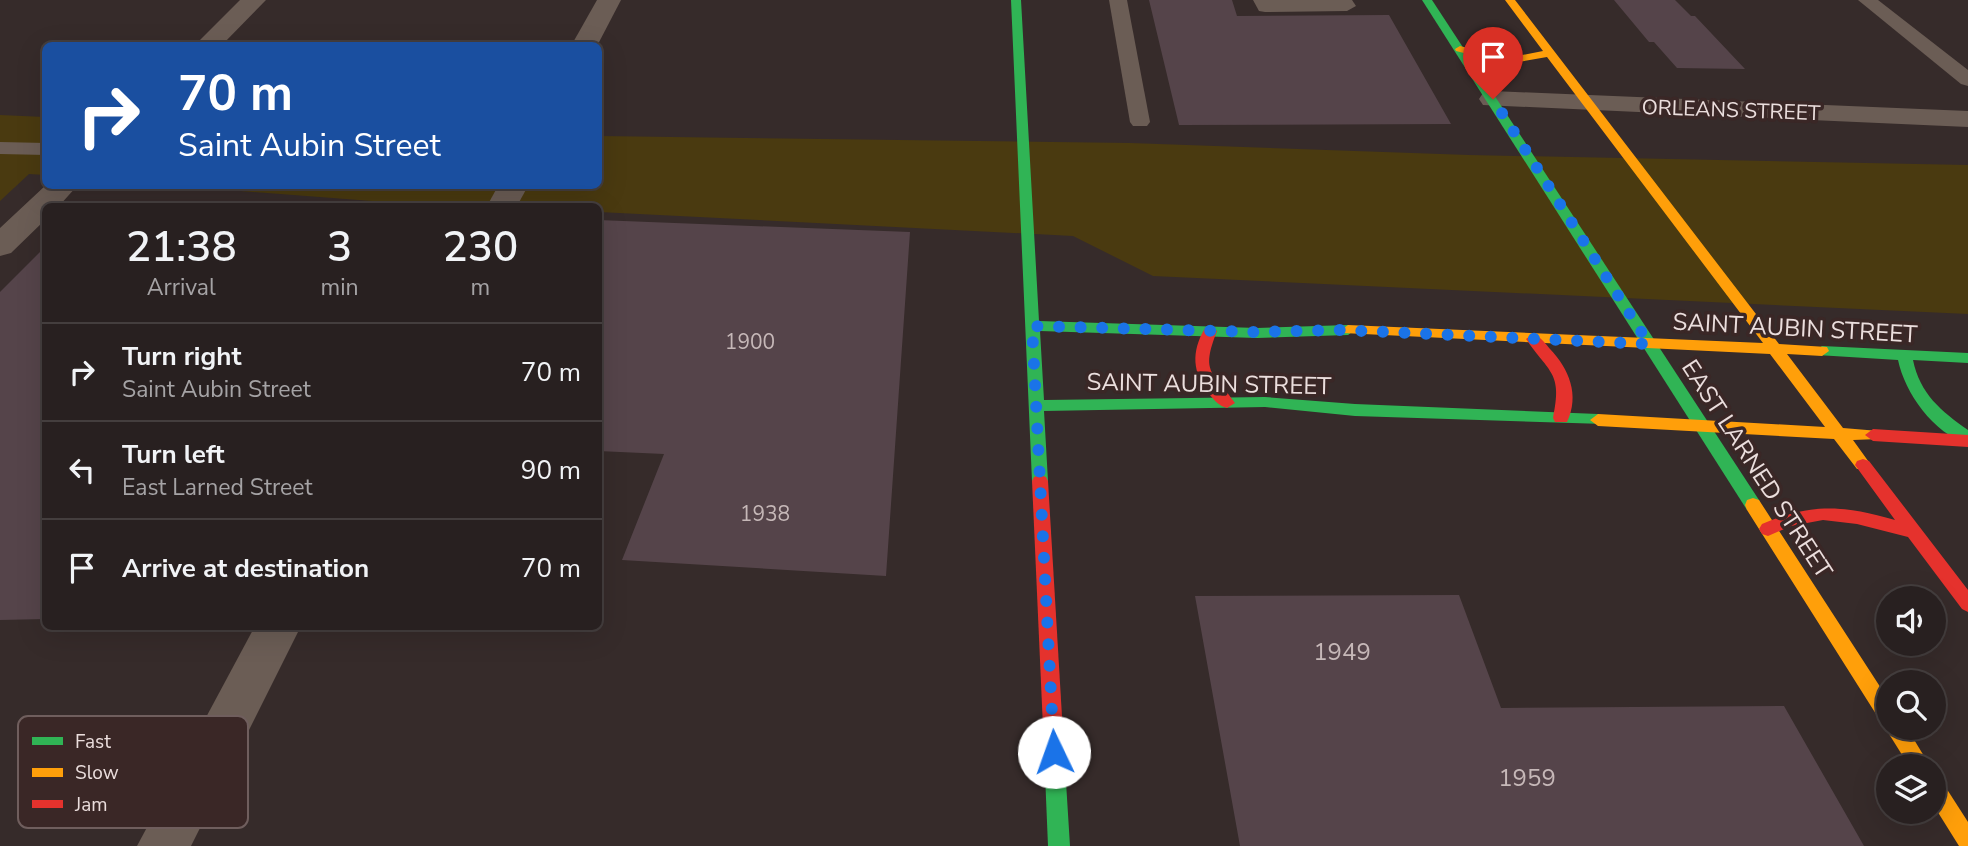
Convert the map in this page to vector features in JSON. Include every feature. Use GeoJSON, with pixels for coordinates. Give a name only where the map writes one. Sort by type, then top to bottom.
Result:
{"type":"FeatureCollection","features":[{"type":"Feature","properties":{"kind":"main road"},"geometry":{"type":"LineString","coordinates":[[1016,0],[1059,846]]}},
{"type":"Feature","properties":{"kind":"main road","name":"EAST LARNED STREET"},"geometry":{"type":"LineString","coordinates":[[1427,0],[1876,697]]}},
{"type":"Feature","properties":{"kind":"main road"},"geometry":{"type":"LineString","coordinates":[[1510,0],[1968,604]]}},
{"type":"Feature","properties":{"kind":"main road"},"geometry":{"type":"LineString","coordinates":[[1460,48],[1507,61],[1550,53]]}},
{"type":"Feature","properties":{"kind":"main road","name":"SAINT AUBIN STREET"},"geometry":{"type":"LineString","coordinates":[[1032,326],[1257,332],[1342,330],[1968,358]]}},
{"type":"Feature","properties":{"kind":"main road"},"geometry":{"type":"LineString","coordinates":[[1210,331],[1200,351],[1199,365],[1206,382],[1227,403]]}},
{"type":"Feature","properties":{"kind":"main road"},"geometry":{"type":"LineString","coordinates":[[1533,339],[1566,379],[1569,393],[1561,418]]}},
{"type":"Feature","properties":{"kind":"main road"},"geometry":{"type":"LineString","coordinates":[[1904,355],[1907,380],[1915,396],[1968,440]]}},
{"type":"Feature","properties":{"kind":"main road","name":"SAINT AUBIN STREET"},"geometry":{"type":"LineString","coordinates":[[1037,405],[1227,403],[1968,440]]}},
{"type":"Feature","properties":{"kind":"main road"},"geometry":{"type":"LineString","coordinates":[[1768,528],[1790,516],[1822,511],[1913,532]]}},
{"type":"Feature","properties":{"kind":"main road"},"geometry":{"type":"LineString","coordinates":[[1946,806],[1968,841]]}},
{"type":"Feature","properties":{"kind":"street"},"geometry":{"type":"LineString","coordinates":[[210,42],[254,0]]}},
{"type":"Feature","properties":{"kind":"street"},"geometry":{"type":"LineString","coordinates":[[586,42],[609,0]]}},
{"type":"Feature","properties":{"kind":"street","name":"ORLEANS STREET"},"geometry":{"type":"LineString","coordinates":[[1493,99],[1968,119]]}},
{"type":"Feature","properties":{"kind":"street"},"geometry":{"type":"LineString","coordinates":[[44,203],[59,189]]}},
{"type":"Feature","properties":{"kind":"street"},"geometry":{"type":"LineString","coordinates":[[0,246],[42,205]]}},
{"type":"Feature","properties":{"kind":"street"},"geometry":{"type":"LineString","coordinates":[[232,716],[277,630]]}},
{"type":"Feature","properties":{"kind":"street"},"geometry":{"type":"LineString","coordinates":[[163,846],[172,828]]}},
{"type":"Feature","properties":{"kind":"lane"},"geometry":{"type":"LineString","coordinates":[[1118,0],[1140,122]]}},
{"type":"Feature","properties":{"kind":"lane"},"geometry":{"type":"LineString","coordinates":[[1262,0],[1265,7],[1347,6],[1343,0]]}},
{"type":"Feature","properties":{"kind":"lane"},"geometry":{"type":"LineString","coordinates":[[1867,0],[1968,80]]}},
{"type":"Feature","properties":{"kind":"lane"},"geometry":{"type":"LineString","coordinates":[[0,148],[42,149]]}},
{"type":"Feature","properties":{"kind":"shaded area"},"geometry":{"type":"Polygon","coordinates":[[[0,115],[42,117],[42,175],[29,174],[0,201],[0,115]]]}},
{"type":"Feature","properties":{"kind":"shaded area"},"geometry":{"type":"Polygon","coordinates":[[[602,136],[1130,143],[1469,155],[1968,165],[1968,314],[1153,276],[1073,236],[602,212],[602,203],[398,203],[215,189],[602,189],[602,136]]]}},
{"type":"Feature","properties":{"kind":"building"},"geometry":{"type":"Polygon","coordinates":[[[1149,0],[1232,0],[1237,16],[1389,15],[1451,124],[1179,125],[1149,0]]]}},
{"type":"Feature","properties":{"kind":"building"},"geometry":{"type":"Polygon","coordinates":[[[1614,0],[1675,0],[1691,16],[1695,16],[1745,69],[1677,68],[1654,42],[1649,42],[1614,0]]]}},
{"type":"Feature","properties":{"kind":"building"},"geometry":{"type":"Polygon","coordinates":[[[602,220],[910,232],[886,576],[622,560],[664,454],[602,451],[602,220]]]}},
{"type":"Feature","properties":{"kind":"building"},"geometry":{"type":"Polygon","coordinates":[[[42,250],[42,619],[0,620],[0,292],[42,250]]]}},
{"type":"Feature","properties":{"kind":"building"},"geometry":{"type":"Polygon","coordinates":[[[1459,595],[1501,708],[1784,706],[1864,846],[1240,846],[1195,596],[1459,595]]]}},
{"type":"Feature","properties":{"kind":"traffic: fast"},"geometry":{"type":"LineString","coordinates":[[1016,0],[1040,481]]}},
{"type":"Feature","properties":{"kind":"traffic: fast"},"geometry":{"type":"LineString","coordinates":[[1427,0],[1753,505]]}},
{"type":"Feature","properties":{"kind":"traffic: fast"},"geometry":{"type":"LineString","coordinates":[[1032,326],[1257,333],[1348,330]]}},
{"type":"Feature","properties":{"kind":"traffic: fast"},"geometry":{"type":"LineString","coordinates":[[1822,351],[1968,358]]}},
{"type":"Feature","properties":{"kind":"traffic: fast"},"geometry":{"type":"LineString","coordinates":[[1904,355],[1918,395],[1934,413],[1968,438]]}},
{"type":"Feature","properties":{"kind":"traffic: fast"},"geometry":{"type":"LineString","coordinates":[[1037,406],[1265,402],[1355,410],[1598,420]]}},
{"type":"Feature","properties":{"kind":"traffic: fast"},"geometry":{"type":"LineString","coordinates":[[1054,750],[1059,846]]}},
{"type":"Feature","properties":{"kind":"traffic: slow"},"geometry":{"type":"LineString","coordinates":[[1510,0],[1863,465]]}},
{"type":"Feature","properties":{"kind":"traffic: slow"},"geometry":{"type":"LineString","coordinates":[[1460,49],[1507,61],[1550,53]]}},
{"type":"Feature","properties":{"kind":"traffic: slow"},"geometry":{"type":"LineString","coordinates":[[1348,330],[1822,351]]}},
{"type":"Feature","properties":{"kind":"traffic: slow"},"geometry":{"type":"LineString","coordinates":[[1598,420],[1873,435]]}},
{"type":"Feature","properties":{"kind":"traffic: slow"},"geometry":{"type":"LineString","coordinates":[[1753,505],[1876,697]]}},
{"type":"Feature","properties":{"kind":"traffic: slow"},"geometry":{"type":"LineString","coordinates":[[1904,740],[1912,754]]}},
{"type":"Feature","properties":{"kind":"traffic: slow"},"geometry":{"type":"LineString","coordinates":[[1946,806],[1968,841]]}},
{"type":"Feature","properties":{"kind":"traffic: jam"},"geometry":{"type":"LineString","coordinates":[[1210,331],[1201,362],[1211,386],[1227,403]]}},
{"type":"Feature","properties":{"kind":"traffic: jam"},"geometry":{"type":"LineString","coordinates":[[1533,339],[1561,374],[1565,392],[1561,418]]}},
{"type":"Feature","properties":{"kind":"traffic: jam"},"geometry":{"type":"LineString","coordinates":[[1873,435],[1968,441]]}},
{"type":"Feature","properties":{"kind":"traffic: jam"},"geometry":{"type":"LineString","coordinates":[[1863,465],[1968,604]]}},
{"type":"Feature","properties":{"kind":"traffic: jam"},"geometry":{"type":"LineString","coordinates":[[1040,481],[1054,750]]}},
{"type":"Feature","properties":{"kind":"traffic: jam"},"geometry":{"type":"LineString","coordinates":[[1768,529],[1805,516],[1840,514],[1913,532]]}},
{"type":"Feature","properties":{"kind":"route"},"geometry":{"type":"LineString","coordinates":[[1054,752],[1032,326],[1257,332],[1342,330],[1649,344],[1493,99]]}}]}
